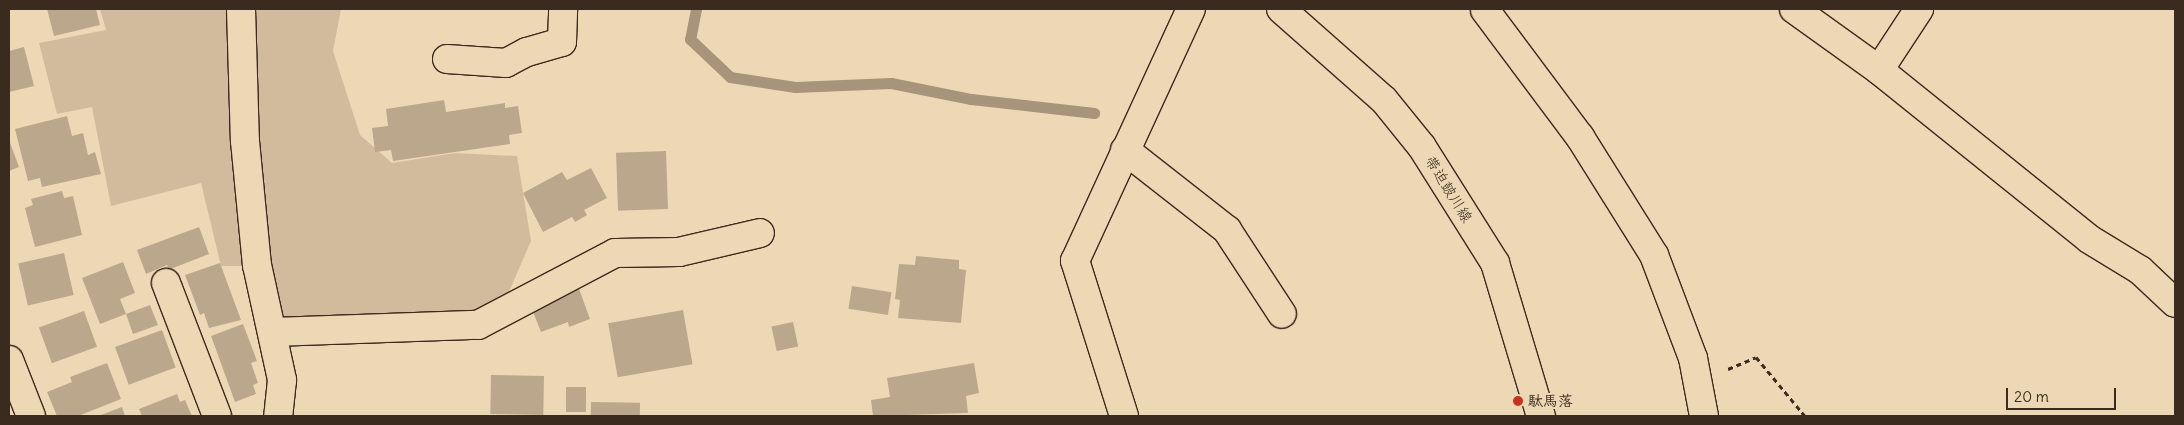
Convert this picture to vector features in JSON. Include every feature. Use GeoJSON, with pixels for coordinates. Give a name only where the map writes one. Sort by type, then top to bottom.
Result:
{"type":"FeatureCollection","features":[{"type":"Feature","properties":{"kind":"street"},"geometry":{"type":"LineString","coordinates":[[241,9],[245,141],[257,265],[282,380],[278,416]]}},
{"type":"Feature","properties":{"kind":"street"},"geometry":{"type":"LineString","coordinates":[[448,59],[506,63],[527,52],[562,42],[562,9]]}},
{"type":"Feature","properties":{"kind":"street"},"geometry":{"type":"LineString","coordinates":[[1124,416],[1075,261],[1191,9]]}},
{"type":"Feature","properties":{"kind":"street","name":"帯迫皷川線"},"geometry":{"type":"LineString","coordinates":[[1281,9],[1337,54],[1384,100],[1422,147],[1495,263],[1541,416]]}},
{"type":"Feature","properties":{"kind":"street"},"geometry":{"type":"LineString","coordinates":[[1488,9],[1580,137],[1654,255],[1694,358],[1704,416]]}},
{"type":"Feature","properties":{"kind":"street"},"geometry":{"type":"LineString","coordinates":[[1794,9],[1879,70],[2089,239],[2140,270],[2175,303]]}},
{"type":"Feature","properties":{"kind":"street"},"geometry":{"type":"LineString","coordinates":[[1879,70],[1919,9]]}},
{"type":"Feature","properties":{"kind":"street"},"geometry":{"type":"LineString","coordinates":[[1125,150],[1227,230],[1282,314]]}},
{"type":"Feature","properties":{"kind":"street"},"geometry":{"type":"LineString","coordinates":[[273,332],[478,325],[615,253],[679,252],[760,232]]}},
{"type":"Feature","properties":{"kind":"street"},"geometry":{"type":"LineString","coordinates":[[166,282],[218,416]]}},
{"type":"Feature","properties":{"kind":"street"},"geometry":{"type":"LineString","coordinates":[[9,360],[31,416]]}},
{"type":"Feature","properties":{"kind":"path"},"geometry":{"type":"LineString","coordinates":[[1699,381],[1756,357],[1805,416]]}},
{"type":"Feature","properties":{"kind":"shaded area"},"geometry":{"type":"Polygon","coordinates":[[[100,9],[341,9],[333,51],[360,135],[392,163],[455,153],[517,156],[531,241],[508,294],[479,311],[299,322],[284,316],[263,266],[221,266],[201,183],[111,206],[92,107],[57,114],[39,43],[106,30],[100,9]]]}},
{"type":"Feature","properties":{"kind":"building"},"geometry":{"type":"Polygon","coordinates":[[[47,9],[96,9],[100,25],[54,36],[47,9]]]}},
{"type":"Feature","properties":{"kind":"building"},"geometry":{"type":"Polygon","coordinates":[[[24,47],[34,86],[9,92],[9,51],[24,47]]]}},
{"type":"Feature","properties":{"kind":"building"},"geometry":{"type":"Polygon","coordinates":[[[444,100],[446,112],[505,103],[505,108],[518,106],[522,133],[509,135],[510,144],[393,161],[391,150],[375,152],[372,128],[388,126],[386,109],[444,100]]]}},
{"type":"Feature","properties":{"kind":"building"},"geometry":{"type":"Polygon","coordinates":[[[67,116],[72,136],[83,133],[88,155],[95,152],[101,174],[42,187],[40,178],[28,181],[15,129],[67,116]]]}},
{"type":"Feature","properties":{"kind":"building"},"geometry":{"type":"Polygon","coordinates":[[[9,140],[19,167],[9,171],[9,140]]]}},
{"type":"Feature","properties":{"kind":"building"},"geometry":{"type":"Polygon","coordinates":[[[666,151],[668,209],[618,211],[616,153],[666,151]]]}},
{"type":"Feature","properties":{"kind":"building"},"geometry":{"type":"Polygon","coordinates":[[[591,168],[607,198],[584,210],[587,215],[575,222],[572,217],[543,232],[523,193],[562,172],[567,180],[591,168]]]}},
{"type":"Feature","properties":{"kind":"building"},"geometry":{"type":"Polygon","coordinates":[[[62,191],[64,198],[73,196],[82,235],[35,247],[25,208],[33,205],[31,199],[62,191]]]}},
{"type":"Feature","properties":{"kind":"building"},"geometry":{"type":"Polygon","coordinates":[[[199,227],[209,254],[168,270],[167,265],[146,274],[137,250],[199,227]]]}},
{"type":"Feature","properties":{"kind":"building"},"geometry":{"type":"Polygon","coordinates":[[[64,253],[74,295],[28,305],[18,264],[64,253]]]}},
{"type":"Feature","properties":{"kind":"building"},"geometry":{"type":"Polygon","coordinates":[[[916,256],[959,260],[959,269],[966,270],[961,323],[898,318],[900,300],[895,299],[899,264],[915,265],[916,256]]]}},
{"type":"Feature","properties":{"kind":"building"},"geometry":{"type":"Polygon","coordinates":[[[123,262],[135,293],[120,299],[126,314],[100,324],[82,278],[123,262]]]}},
{"type":"Feature","properties":{"kind":"building"},"geometry":{"type":"Polygon","coordinates":[[[220,263],[241,320],[209,328],[204,313],[200,315],[185,275],[220,263]]]}},
{"type":"Feature","properties":{"kind":"building"},"geometry":{"type":"Polygon","coordinates":[[[578,286],[590,319],[569,327],[568,322],[541,332],[532,309],[559,299],[557,295],[578,286]]]}},
{"type":"Feature","properties":{"kind":"building"},"geometry":{"type":"Polygon","coordinates":[[[852,286],[892,292],[888,315],[848,309],[852,286]]]}},
{"type":"Feature","properties":{"kind":"building"},"geometry":{"type":"Polygon","coordinates":[[[150,305],[158,325],[133,334],[126,314],[150,305]]]}},
{"type":"Feature","properties":{"kind":"building"},"geometry":{"type":"Polygon","coordinates":[[[683,310],[693,364],[618,377],[608,323],[683,310]]]}},
{"type":"Feature","properties":{"kind":"building"},"geometry":{"type":"Polygon","coordinates":[[[84,311],[97,347],[52,363],[39,327],[84,311]]]}},
{"type":"Feature","properties":{"kind":"building"},"geometry":{"type":"Polygon","coordinates":[[[793,322],[798,346],[777,351],[771,327],[793,322]]]}},
{"type":"Feature","properties":{"kind":"building"},"geometry":{"type":"Polygon","coordinates":[[[243,324],[257,361],[251,363],[258,383],[253,385],[256,394],[235,402],[211,336],[243,324]]]}},
{"type":"Feature","properties":{"kind":"building"},"geometry":{"type":"Polygon","coordinates":[[[162,330],[176,368],[129,385],[115,347],[162,330]]]}},
{"type":"Feature","properties":{"kind":"building"},"geometry":{"type":"Polygon","coordinates":[[[107,363],[121,399],[78,416],[57,416],[47,392],[72,382],[70,377],[107,363]]]}},
{"type":"Feature","properties":{"kind":"building"},"geometry":{"type":"Polygon","coordinates":[[[974,363],[979,393],[966,396],[968,413],[873,416],[871,400],[890,397],[887,378],[974,363]]]}},
{"type":"Feature","properties":{"kind":"building"},"geometry":{"type":"Polygon","coordinates":[[[491,375],[544,376],[543,415],[490,414],[491,375]]]}},
{"type":"Feature","properties":{"kind":"building"},"geometry":{"type":"Polygon","coordinates":[[[566,387],[586,387],[586,412],[566,412],[566,387]]]}},
{"type":"Feature","properties":{"kind":"building"},"geometry":{"type":"Polygon","coordinates":[[[177,394],[180,402],[185,400],[192,416],[142,416],[139,409],[177,394]]]}},
{"type":"Feature","properties":{"kind":"building"},"geometry":{"type":"Polygon","coordinates":[[[591,402],[640,403],[640,416],[591,416],[591,402]]]}},
{"type":"Feature","properties":{"kind":"building"},"geometry":{"type":"Polygon","coordinates":[[[122,407],[125,416],[98,416],[122,407]]]}},
{"type":"Feature","properties":{"kind":"waterway"},"geometry":{"type":"LineString","coordinates":[[696,9],[690,39],[730,77],[795,87],[891,83],[971,99],[1094,113]]}},
{"type":"Feature","properties":{"kind":"place","name":"駄馬落"},"geometry":{"type":"Point","coordinates":[1518,401]}}]}
